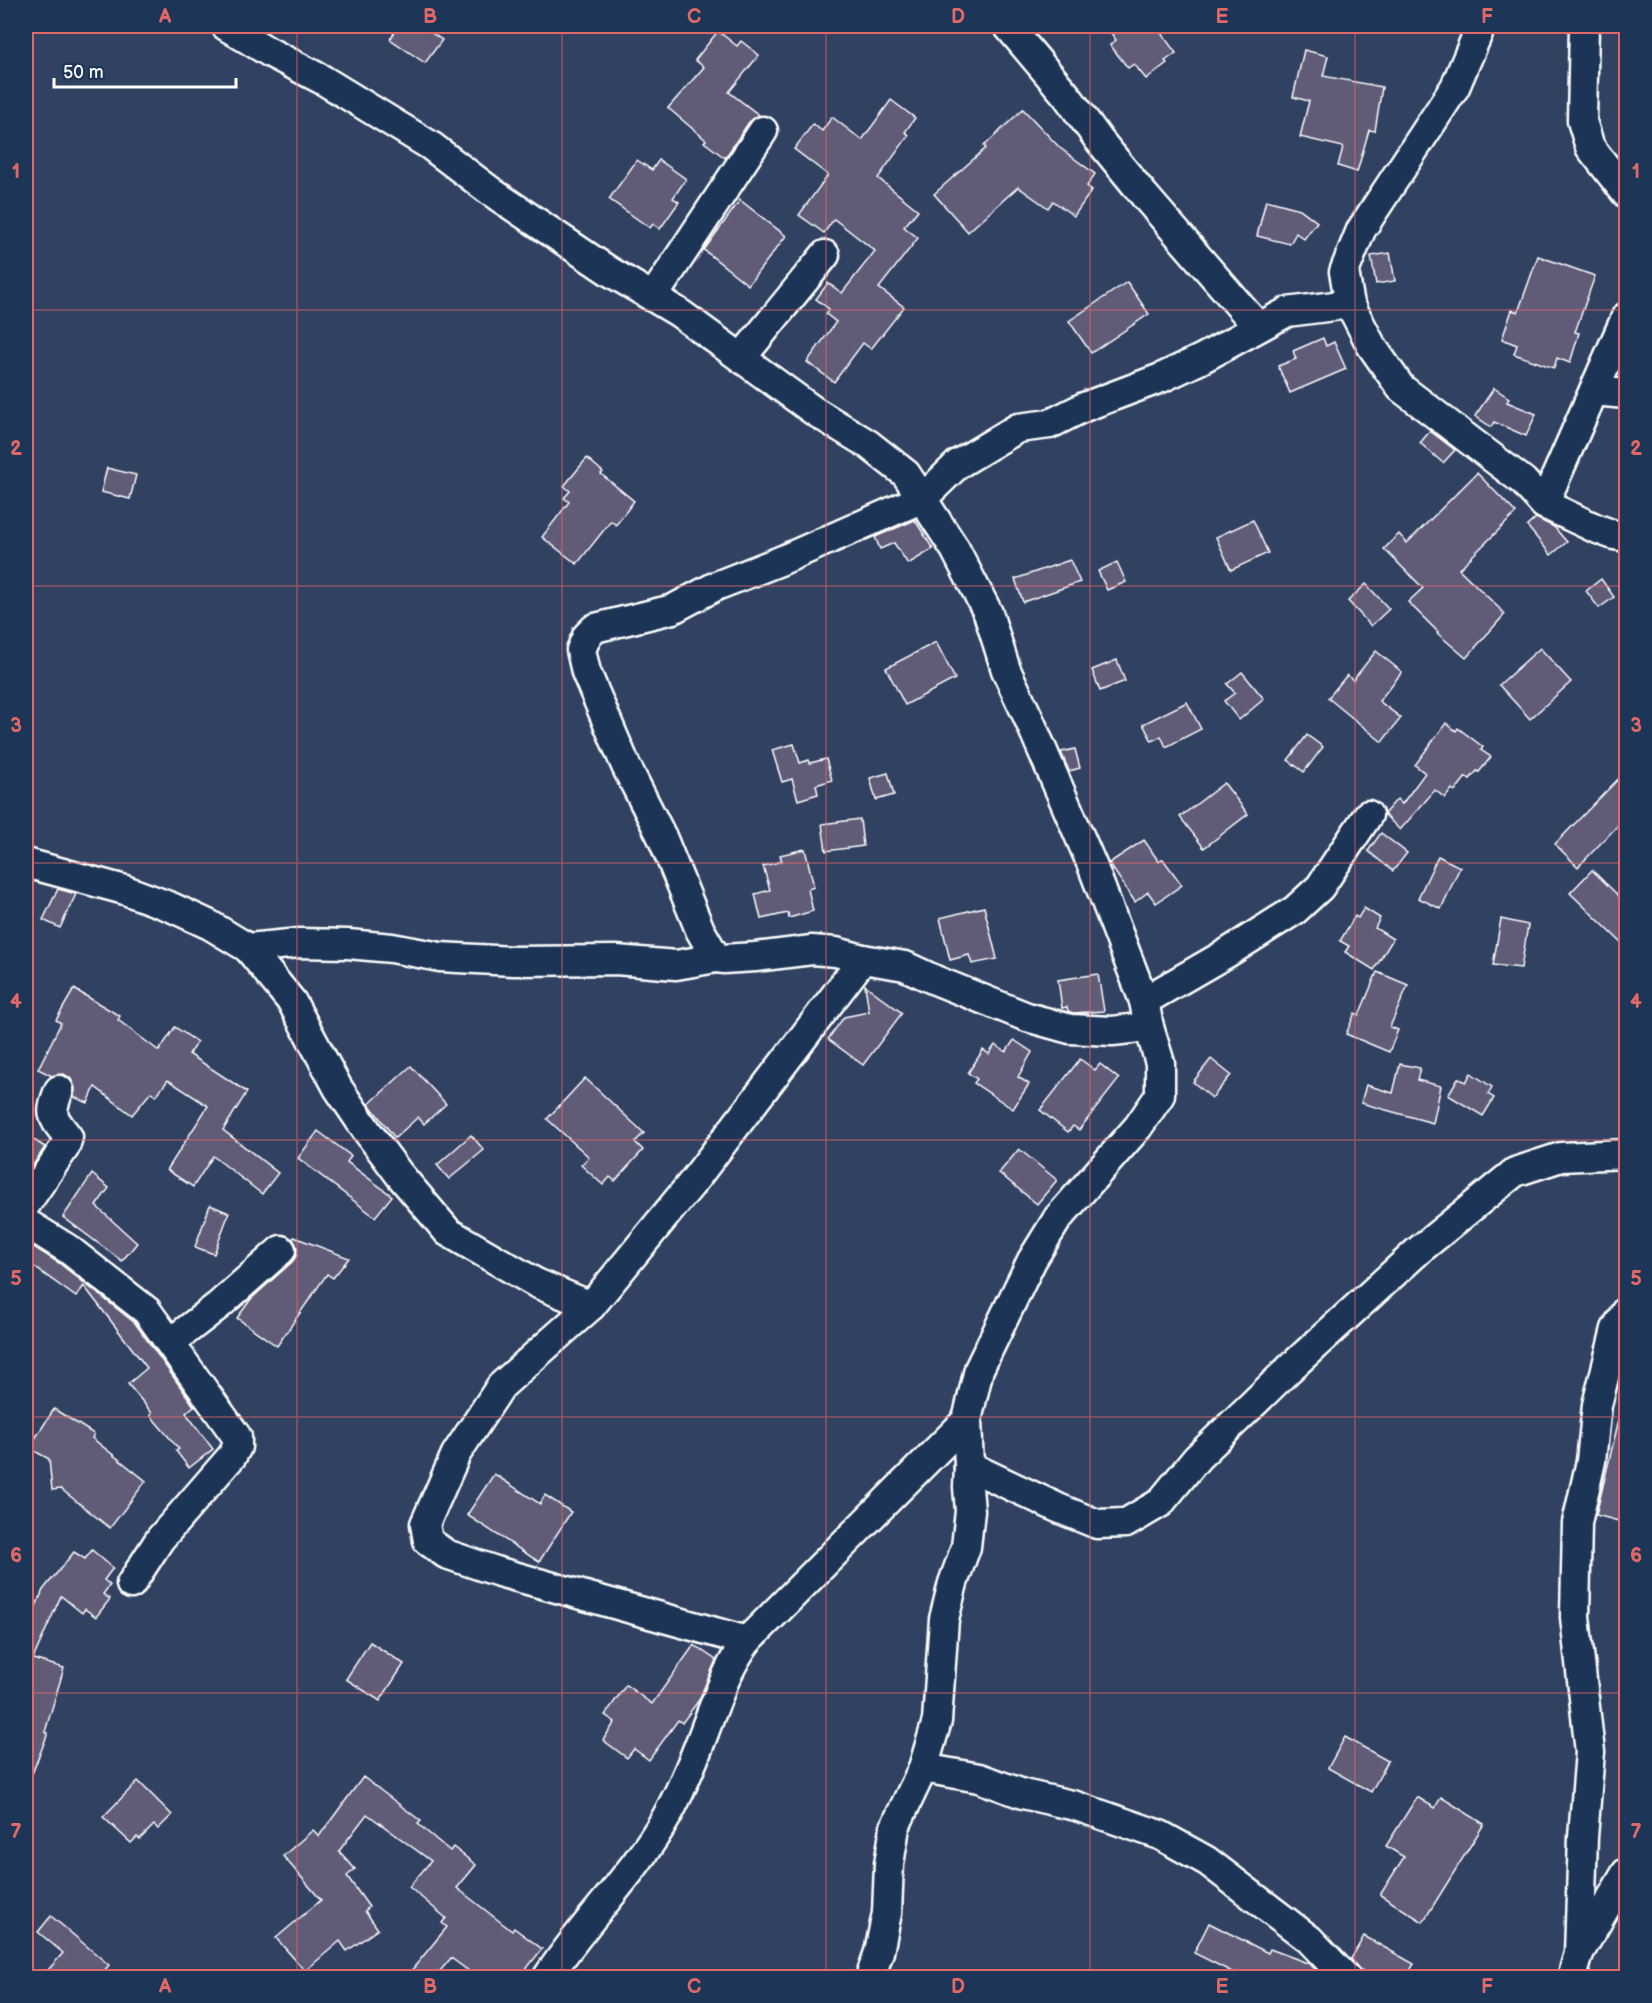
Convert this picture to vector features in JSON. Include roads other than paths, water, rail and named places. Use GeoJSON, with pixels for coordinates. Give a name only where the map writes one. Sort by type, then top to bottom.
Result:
{"type":"FeatureCollection","features":[{"type":"Feature","properties":{"kind":"street"},"geometry":{"type":"LineString","coordinates":[[226,26],[269,52],[323,80],[431,146],[493,193],[609,271],[678,312],[814,411],[868,444],[906,474],[955,549],[988,613],[1006,670],[1092,865],[1147,1014],[1160,1063],[1161,1095],[1138,1127],[1058,1218],[1032,1260],[979,1369],[967,1420],[970,1511],[966,1546],[944,1619],[937,1721],[923,1768],[894,1827],[889,1864],[887,1913],[879,1952],[870,1977]]}},
{"type":"Feature","properties":{"kind":"street"},"geometry":{"type":"LineString","coordinates":[[1481,26],[1455,87],[1361,230],[1344,272],[1350,304],[1371,345],[1401,388],[1523,481],[1544,504],[1614,536],[1626,537]]}},
{"type":"Feature","properties":{"kind":"street"},"geometry":{"type":"LineString","coordinates":[[1584,26],[1582,122],[1590,147],[1626,193]]}},
{"type":"Feature","properties":{"kind":"street"},"geometry":{"type":"LineString","coordinates":[[1017,29],[1099,140],[1258,327]]}},
{"type":"Feature","properties":{"kind":"street"},"geometry":{"type":"LineString","coordinates":[[653,297],[763,130]]}},
{"type":"Feature","properties":{"kind":"street"},"geometry":{"type":"LineString","coordinates":[[742,357],[825,255]]}},
{"type":"Feature","properties":{"kind":"street"},"geometry":{"type":"LineString","coordinates":[[716,958],[700,930],[662,837],[626,766],[586,672],[581,650],[586,636],[595,628],[673,609],[716,586],[780,561],[923,498],[958,464],[1018,428],[1050,424],[1084,407],[1161,378],[1287,312],[1350,304]]}},
{"type":"Feature","properties":{"kind":"street"},"geometry":{"type":"LineString","coordinates":[[1544,504],[1626,317]]}},
{"type":"Feature","properties":{"kind":"street"},"geometry":{"type":"LineString","coordinates":[[1594,391],[1626,394]]}},
{"type":"Feature","properties":{"kind":"street"},"geometry":{"type":"LineString","coordinates":[[248,948],[299,943],[348,944],[392,948],[440,957],[513,961],[616,960],[676,965],[716,958],[755,957],[812,950],[836,952],[905,966],[1027,1017],[1070,1029],[1112,1031],[1147,1014],[1227,953],[1295,910],[1320,887],[1368,815]]}},
{"type":"Feature","properties":{"kind":"street"},"geometry":{"type":"LineString","coordinates":[[26,863],[153,900],[210,925],[248,948],[292,1002],[338,1088],[366,1131],[448,1232],[536,1283],[591,1306]]}},
{"type":"Feature","properties":{"kind":"street"},"geometry":{"type":"LineString","coordinates":[[747,1641],[499,1572],[446,1554],[428,1541],[425,1524],[456,1454],[501,1386],[591,1306],[692,1183],[863,959]]}},
{"type":"Feature","properties":{"kind":"street"},"geometry":{"type":"LineString","coordinates":[[26,1204],[65,1147],[68,1137],[55,1120],[52,1109],[59,1090]]}},
{"type":"Feature","properties":{"kind":"street"},"geometry":{"type":"LineString","coordinates":[[969,1466],[1097,1524],[1126,1523],[1160,1503],[1197,1458],[1289,1369],[1418,1251],[1515,1172],[1561,1157],[1626,1154]]}},
{"type":"Feature","properties":{"kind":"street"},"geometry":{"type":"LineString","coordinates":[[26,1223],[68,1249],[147,1311],[237,1437],[237,1448],[232,1456],[160,1539],[131,1584]]}},
{"type":"Feature","properties":{"kind":"street"},"geometry":{"type":"LineString","coordinates":[[170,1343],[219,1305],[281,1250]]}},
{"type":"Feature","properties":{"kind":"street"},"geometry":{"type":"LineString","coordinates":[[1576,1965],[1590,1752],[1575,1617],[1577,1523],[1591,1461],[1597,1405],[1616,1329],[1626,1311]]}},
{"type":"Feature","properties":{"kind":"street"},"geometry":{"type":"LineString","coordinates":[[547,1977],[561,1956],[646,1851],[689,1772],[734,1659],[747,1641],[967,1420]]}},
{"type":"Feature","properties":{"kind":"street"},"geometry":{"type":"LineString","coordinates":[[923,1768],[980,1778],[1023,1794],[1076,1806],[1160,1835],[1207,1861],[1309,1939],[1346,1977]]}},
{"type":"Feature","properties":{"kind":"street"},"geometry":{"type":"LineString","coordinates":[[1576,1965],[1626,1873]]}}]}
